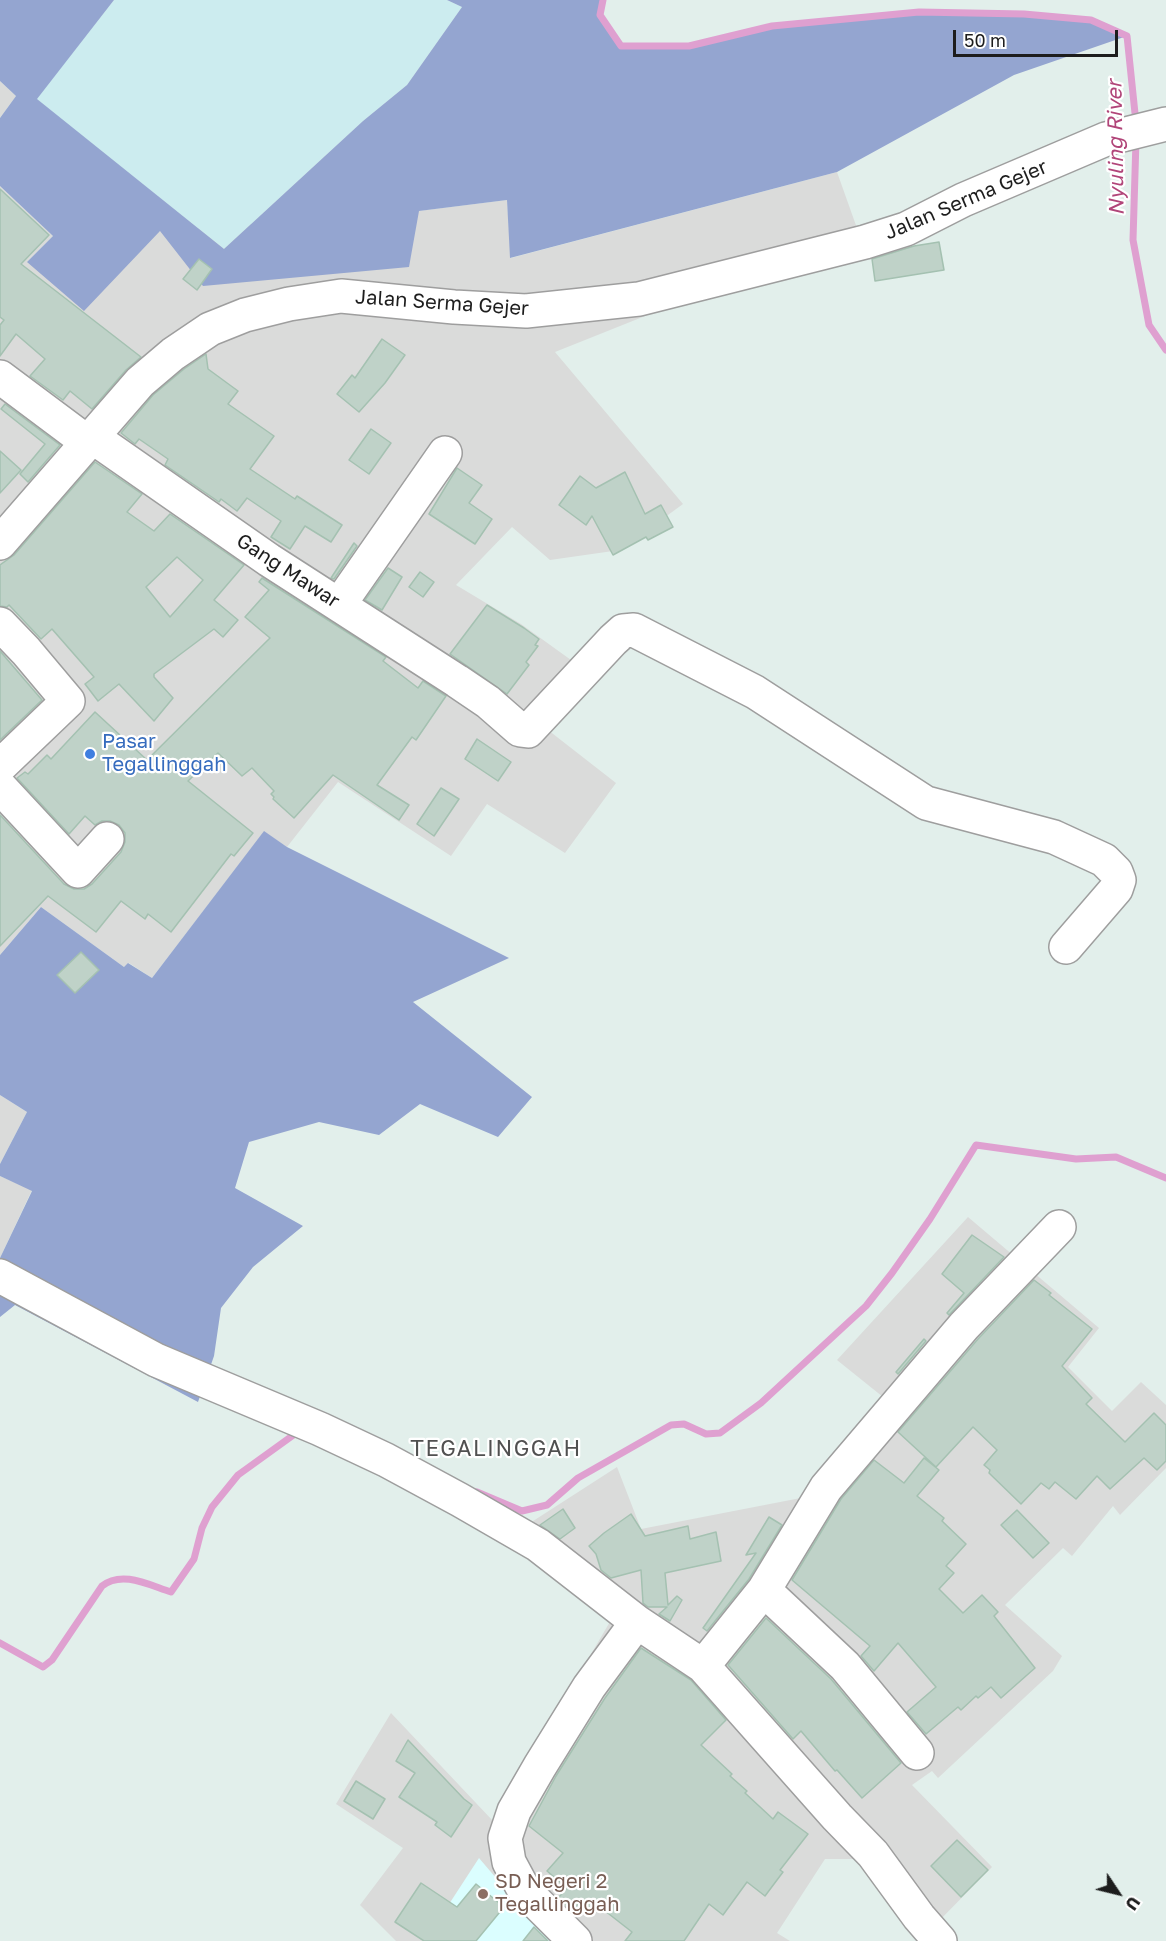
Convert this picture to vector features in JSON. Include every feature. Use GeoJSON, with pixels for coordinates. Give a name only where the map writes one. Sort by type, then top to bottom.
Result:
{"type":"FeatureCollection","features":[{"type":"Feature","properties":{"kind":"street","name":"Jalan Serma Gejer"},"geometry":{"type":"LineString","coordinates":[[0,543],[140,382],[173,354],[210,329],[245,315],[289,304],[341,296],[454,307],[526,311],[639,299],[865,242],[906,229],[963,200],[1106,140],[1165,125]]}},
{"type":"Feature","properties":{"kind":"street","name":"Gang Mawar"},"geometry":{"type":"LineString","coordinates":[[0,377],[240,540],[488,702],[520,730],[528,730],[623,631],[634,630],[755,692],[926,803],[1054,837],[1104,860],[1116,872],[1119,880],[1116,889],[1066,947]]}},
{"type":"Feature","properties":{"kind":"street"},"geometry":{"type":"LineString","coordinates":[[339,605],[445,453]]}},
{"type":"Feature","properties":{"kind":"street"},"geometry":{"type":"LineString","coordinates":[[0,624],[68,701],[0,766]]}},
{"type":"Feature","properties":{"kind":"street"},"geometry":{"type":"LineString","coordinates":[[0,787],[78,871],[107,839]]}},
{"type":"Feature","properties":{"kind":"street"},"geometry":{"type":"LineString","coordinates":[[703,1666],[764,1590],[826,1488],[964,1326],[1059,1227]]}},
{"type":"Feature","properties":{"kind":"street"},"geometry":{"type":"LineString","coordinates":[[0,1276],[156,1360],[386,1460],[538,1545],[637,1622],[703,1666],[873,1854],[919,1917],[940,1941]]}},
{"type":"Feature","properties":{"kind":"street"},"geometry":{"type":"LineString","coordinates":[[764,1590],[845,1666],[917,1753]]}},
{"type":"Feature","properties":{"kind":"street"},"geometry":{"type":"LineString","coordinates":[[575,1941],[524,1890],[509,1862],[505,1838],[514,1811],[540,1766],[589,1687],[637,1622]]}},
{"type":"Feature","properties":{"kind":"shaded area"},"geometry":{"type":"Polygon","coordinates":[[[0,0],[114,0],[37,99],[224,249],[363,121],[407,85],[462,7],[447,0],[603,0],[600,15],[621,46],[689,46],[772,26],[919,12],[1024,14],[1091,20],[1127,36],[1014,75],[837,172],[510,258],[507,200],[419,211],[409,267],[203,286],[160,231],[84,311],[27,262],[53,236],[0,186],[0,118],[16,96],[0,81],[0,0]]]}},
{"type":"Feature","properties":{"kind":"shaded area"},"geometry":{"type":"Polygon","coordinates":[[[114,0],[447,0],[462,7],[407,85],[363,121],[224,249],[36,99],[114,0]]]}},
{"type":"Feature","properties":{"kind":"shaded area"},"geometry":{"type":"Polygon","coordinates":[[[0,81],[16,96],[0,118],[0,81]]]}},
{"type":"Feature","properties":{"kind":"shaded area"},"geometry":{"type":"Polygon","coordinates":[[[837,172],[858,231],[555,352],[683,504],[620,550],[550,560],[512,527],[456,585],[521,624],[596,678],[548,730],[616,783],[565,853],[487,804],[451,856],[338,782],[287,847],[264,832],[152,978],[129,963],[124,967],[41,907],[0,955],[0,186],[53,236],[27,262],[160,231],[418,211],[507,200],[511,258],[837,172]]]}},
{"type":"Feature","properties":{"kind":"shaded area"},"geometry":{"type":"Polygon","coordinates":[[[264,831],[287,847],[509,958],[413,1002],[532,1097],[498,1137],[420,1104],[379,1135],[319,1122],[249,1142],[235,1188],[303,1226],[253,1267],[221,1308],[214,1356],[198,1402],[15,1305],[0,1317],[0,1258],[32,1191],[0,1176],[0,1164],[27,1112],[0,1095],[0,955],[41,907],[124,967],[128,963],[152,978],[264,831]]]}},
{"type":"Feature","properties":{"kind":"shaded area"},"geometry":{"type":"Polygon","coordinates":[[[0,1095],[27,1112],[0,1164],[0,1095]]]}},
{"type":"Feature","properties":{"kind":"shaded area"},"geometry":{"type":"Polygon","coordinates":[[[0,1176],[32,1190],[0,1258],[0,1176]]]}},
{"type":"Feature","properties":{"kind":"shaded area"},"geometry":{"type":"Polygon","coordinates":[[[968,1217],[1099,1328],[1068,1367],[1112,1411],[1141,1382],[1166,1405],[1166,1468],[1120,1515],[1113,1506],[1072,1556],[1063,1548],[1005,1605],[1062,1656],[1053,1671],[938,1778],[932,1771],[912,1785],[992,1867],[933,1927],[867,1859],[825,1859],[777,1933],[790,1941],[396,1941],[360,1905],[403,1848],[336,1804],[391,1713],[493,1821],[621,1603],[530,1523],[617,1467],[641,1529],[811,1496],[883,1397],[837,1360],[968,1217]]]}},
{"type":"Feature","properties":{"kind":"shaded area","name":"SD Negeri 2 Tegallinggah"},"geometry":{"type":"Polygon","coordinates":[[[479,1858],[519,1905],[556,1941],[425,1941],[479,1858]]]}},
{"type":"Feature","properties":{"kind":"building"},"geometry":{"type":"Polygon","coordinates":[[[0,189],[49,235],[21,264],[141,357],[126,370],[92,409],[70,391],[63,400],[30,376],[45,359],[16,334],[0,356],[0,325],[4,320],[0,317],[0,189]]]}},
{"type":"Feature","properties":{"kind":"building"},"geometry":{"type":"Polygon","coordinates":[[[939,242],[944,270],[875,281],[872,259],[914,246],[939,242]]]}},
{"type":"Feature","properties":{"kind":"building"},"geometry":{"type":"Polygon","coordinates":[[[199,259],[212,269],[197,290],[183,279],[199,259]]]}},
{"type":"Feature","properties":{"kind":"building"},"geometry":{"type":"Polygon","coordinates":[[[382,339],[405,355],[385,383],[359,412],[337,394],[352,375],[355,378],[382,339]]]}},
{"type":"Feature","properties":{"kind":"building"},"geometry":{"type":"Polygon","coordinates":[[[206,354],[208,369],[238,391],[228,404],[274,436],[250,469],[295,499],[297,496],[342,525],[331,542],[305,526],[290,549],[271,537],[281,521],[247,498],[237,511],[221,499],[219,502],[165,465],[168,459],[139,439],[135,444],[121,433],[153,395],[206,354]]]}},
{"type":"Feature","properties":{"kind":"building"},"geometry":{"type":"Polygon","coordinates":[[[5,404],[60,445],[28,482],[20,474],[45,444],[1,409],[5,404]]]}},
{"type":"Feature","properties":{"kind":"building"},"geometry":{"type":"Polygon","coordinates":[[[371,429],[391,443],[369,474],[349,460],[371,429]]]}},
{"type":"Feature","properties":{"kind":"building"},"geometry":{"type":"Polygon","coordinates":[[[0,451],[21,470],[0,493],[0,451]]]}},
{"type":"Feature","properties":{"kind":"building"},"geometry":{"type":"Polygon","coordinates":[[[95,462],[142,494],[127,512],[154,531],[170,514],[244,565],[214,600],[238,620],[223,637],[214,629],[154,674],[154,677],[173,698],[154,721],[119,684],[98,701],[85,684],[94,677],[52,629],[41,639],[9,605],[0,606],[0,565],[14,555],[95,462]],[[177,557],[146,587],[170,617],[203,580],[177,557]]]}},
{"type":"Feature","properties":{"kind":"building"},"geometry":{"type":"Polygon","coordinates":[[[457,468],[482,485],[469,503],[492,519],[475,544],[429,514],[457,468]]]}},
{"type":"Feature","properties":{"kind":"building"},"geometry":{"type":"Polygon","coordinates":[[[625,472],[645,514],[661,505],[673,527],[648,540],[646,537],[613,555],[592,516],[586,525],[559,505],[580,476],[596,488],[625,472]]]}},
{"type":"Feature","properties":{"kind":"building"},"geometry":{"type":"Polygon","coordinates":[[[354,543],[357,546],[334,579],[331,578],[354,543]]]}},
{"type":"Feature","properties":{"kind":"building"},"geometry":{"type":"Polygon","coordinates":[[[388,568],[402,577],[382,610],[365,600],[388,568]]]}},
{"type":"Feature","properties":{"kind":"building"},"geometry":{"type":"Polygon","coordinates":[[[420,572],[434,582],[423,597],[409,587],[420,572]]]}},
{"type":"Feature","properties":{"kind":"building"},"geometry":{"type":"Polygon","coordinates":[[[262,578],[386,657],[383,661],[418,688],[423,681],[446,696],[416,740],[412,737],[377,785],[409,805],[399,820],[333,775],[294,818],[273,799],[271,794],[274,791],[252,768],[242,776],[218,753],[188,781],[253,833],[234,856],[231,854],[171,932],[148,914],[145,919],[121,901],[96,932],[48,896],[0,946],[0,815],[64,884],[74,889],[84,889],[92,884],[121,852],[125,842],[125,833],[119,825],[110,821],[102,821],[95,825],[85,816],[69,834],[17,778],[25,772],[28,774],[47,755],[51,759],[95,712],[147,760],[270,638],[245,617],[269,590],[259,582],[262,578]]]}},
{"type":"Feature","properties":{"kind":"building"},"geometry":{"type":"Polygon","coordinates":[[[487,605],[539,639],[535,645],[538,646],[526,662],[529,665],[507,694],[450,654],[487,605]]]}},
{"type":"Feature","properties":{"kind":"building"},"geometry":{"type":"Polygon","coordinates":[[[0,651],[42,700],[0,740],[0,651]]]}},
{"type":"Feature","properties":{"kind":"building"},"geometry":{"type":"Polygon","coordinates":[[[477,739],[511,762],[498,781],[465,759],[477,739]]]}},
{"type":"Feature","properties":{"kind":"building"},"geometry":{"type":"Polygon","coordinates":[[[441,788],[459,799],[434,836],[417,824],[441,788]]]}},
{"type":"Feature","properties":{"kind":"building"},"geometry":{"type":"Polygon","coordinates":[[[81,952],[99,970],[75,993],[57,975],[81,952]]]}},
{"type":"Feature","properties":{"kind":"building"},"geometry":{"type":"Polygon","coordinates":[[[972,1235],[1004,1257],[949,1315],[947,1313],[964,1293],[942,1274],[972,1235]]]}},
{"type":"Feature","properties":{"kind":"building"},"geometry":{"type":"Polygon","coordinates":[[[1034,1280],[1092,1329],[1062,1366],[1092,1398],[1086,1404],[1125,1442],[1154,1413],[1166,1425],[1166,1461],[1157,1470],[1144,1458],[1110,1489],[1097,1476],[1076,1499],[1055,1482],[1049,1489],[1041,1483],[1021,1504],[989,1473],[990,1470],[984,1465],[997,1450],[973,1427],[936,1467],[898,1432],[978,1339],[1034,1280]]]}},
{"type":"Feature","properties":{"kind":"building"},"geometry":{"type":"Polygon","coordinates":[[[924,1339],[926,1341],[898,1374],[896,1372],[924,1339]]]}},
{"type":"Feature","properties":{"kind":"building"},"geometry":{"type":"Polygon","coordinates":[[[924,1458],[939,1470],[917,1496],[944,1518],[942,1521],[966,1544],[946,1566],[954,1573],[939,1589],[963,1613],[982,1595],[998,1612],[994,1616],[1035,1668],[1001,1698],[991,1687],[978,1698],[976,1696],[961,1710],[958,1707],[926,1734],[907,1712],[936,1687],[898,1643],[874,1671],[861,1656],[870,1646],[792,1580],[841,1499],[874,1460],[904,1483],[924,1458]]]}},
{"type":"Feature","properties":{"kind":"building"},"geometry":{"type":"Polygon","coordinates":[[[563,1509],[575,1528],[560,1539],[540,1525],[563,1509]]]}},
{"type":"Feature","properties":{"kind":"building"},"geometry":{"type":"Polygon","coordinates":[[[1017,1510],[1049,1543],[1033,1558],[1001,1525],[1017,1510]]]}},
{"type":"Feature","properties":{"kind":"building"},"geometry":{"type":"Polygon","coordinates":[[[631,1514],[645,1536],[688,1526],[690,1539],[716,1532],[721,1561],[665,1573],[668,1605],[677,1596],[682,1600],[670,1621],[659,1614],[667,1607],[648,1607],[643,1603],[641,1570],[611,1578],[601,1570],[596,1554],[589,1546],[631,1514]]]}},
{"type":"Feature","properties":{"kind":"building"},"geometry":{"type":"Polygon","coordinates":[[[769,1517],[782,1525],[749,1579],[707,1631],[703,1628],[756,1553],[746,1555],[769,1517]]]}},
{"type":"Feature","properties":{"kind":"building"},"geometry":{"type":"Polygon","coordinates":[[[766,1618],[831,1679],[901,1763],[862,1798],[801,1731],[793,1739],[728,1665],[766,1618]]]}},
{"type":"Feature","properties":{"kind":"building"},"geometry":{"type":"Polygon","coordinates":[[[641,1648],[691,1680],[726,1720],[701,1745],[732,1774],[730,1776],[747,1791],[745,1793],[773,1819],[778,1812],[808,1834],[780,1870],[783,1872],[765,1896],[747,1882],[723,1915],[709,1904],[684,1941],[625,1941],[632,1932],[600,1907],[592,1916],[578,1904],[572,1911],[558,1898],[567,1888],[547,1871],[563,1853],[529,1826],[556,1776],[605,1698],[641,1648]]]}},
{"type":"Feature","properties":{"kind":"building"},"geometry":{"type":"Polygon","coordinates":[[[408,1740],[472,1805],[451,1837],[435,1825],[437,1822],[399,1797],[415,1773],[396,1761],[408,1740]]]}},
{"type":"Feature","properties":{"kind":"building"},"geometry":{"type":"Polygon","coordinates":[[[356,1781],[385,1799],[373,1819],[344,1801],[356,1781]]]}},
{"type":"Feature","properties":{"kind":"building"},"geometry":{"type":"Polygon","coordinates":[[[957,1840],[988,1870],[961,1897],[931,1866],[957,1840]]]}},
{"type":"Feature","properties":{"kind":"building"},"geometry":{"type":"Polygon","coordinates":[[[421,1883],[457,1907],[476,1884],[504,1907],[476,1941],[424,1941],[395,1922],[421,1883]]]}},
{"type":"Feature","properties":{"kind":"building"},"geometry":{"type":"Polygon","coordinates":[[[534,1927],[548,1941],[523,1941],[534,1927]]]}},
{"type":"Feature","properties":{"kind":"waterway","name":"Nyuling River"},"geometry":{"type":"LineString","coordinates":[[603,0],[600,15],[621,46],[689,46],[772,26],[919,12],[1024,14],[1091,20],[1127,36],[1136,123]]}},
{"type":"Feature","properties":{"kind":"waterway","name":"Nyuling River"},"geometry":{"type":"LineString","coordinates":[[1136,140],[1133,240],[1149,325],[1166,350]]}},
{"type":"Feature","properties":{"kind":"waterway"},"geometry":{"type":"LineString","coordinates":[[477,1492],[522,1511],[547,1505],[578,1478],[671,1425],[684,1424],[706,1434],[720,1433],[761,1403],[866,1306],[930,1219],[976,1145],[1076,1159],[1116,1157],[1166,1178]]}},
{"type":"Feature","properties":{"kind":"waterway"},"geometry":{"type":"LineString","coordinates":[[0,1643],[43,1667],[52,1660],[102,1586],[110,1581],[136,1580],[171,1592],[194,1559],[202,1528],[212,1507],[238,1475],[299,1431]]}},
{"type":"Feature","properties":{"kind":"place","name":"Pasar Tegallinggah"},"geometry":{"type":"Point","coordinates":[90,754]}},
{"type":"Feature","properties":{"kind":"place","name":"SD Negeri 2 Tegallinggah"},"geometry":{"type":"Point","coordinates":[483,1894]}},
{"type":"Feature","properties":{"kind":"district","name":"TEGALINGGAH"},"geometry":{"type":"Point","coordinates":[496,1449]}}]}
